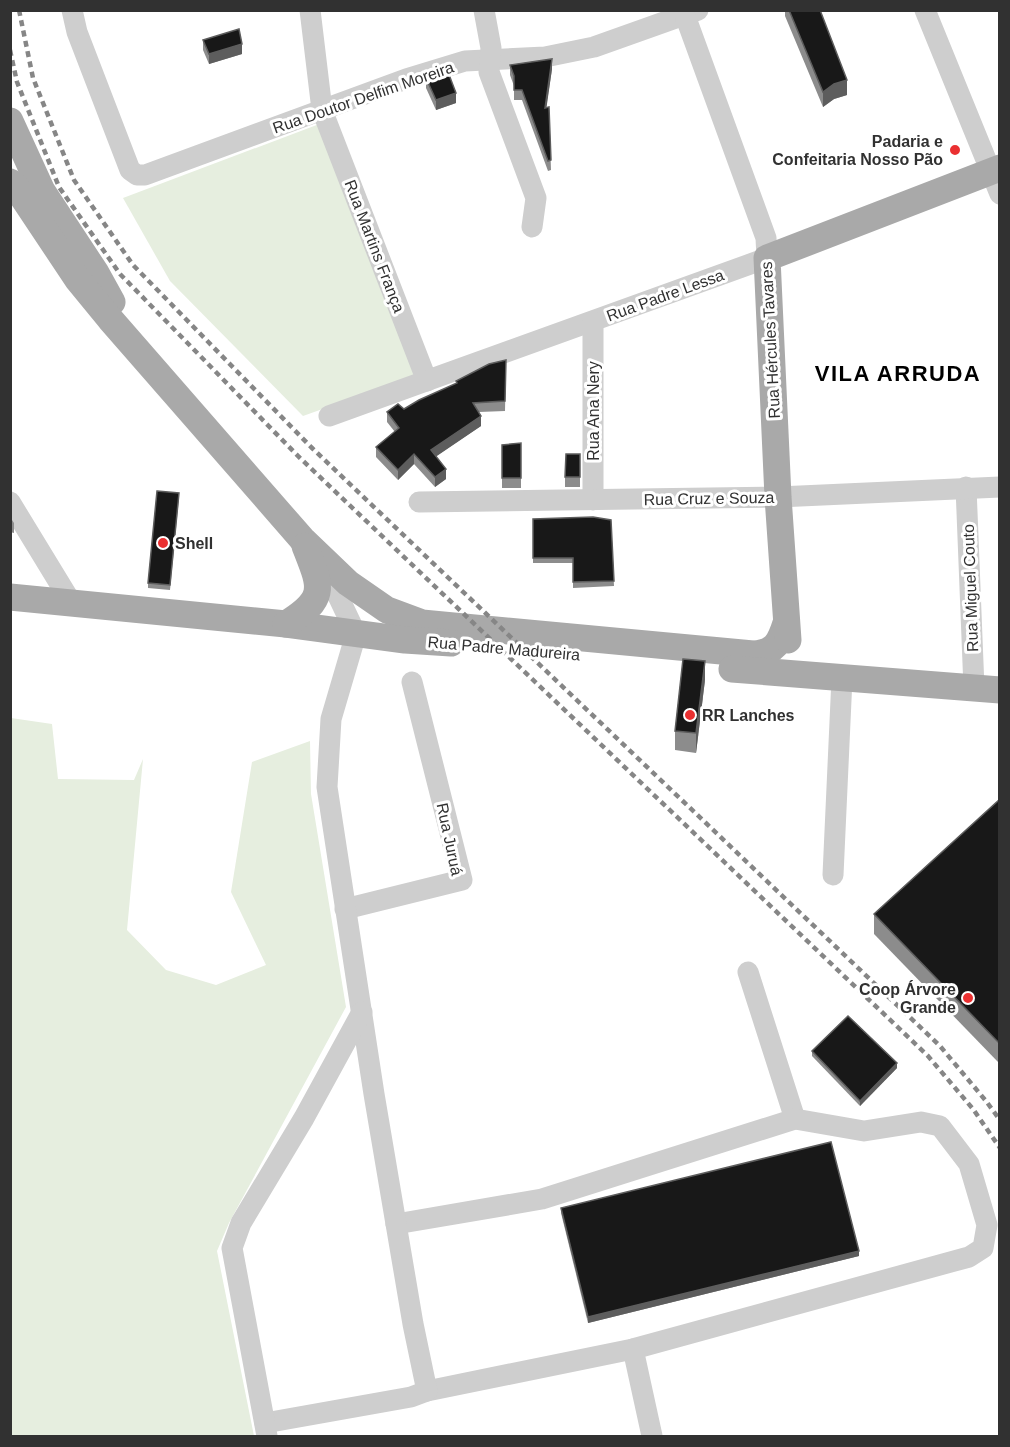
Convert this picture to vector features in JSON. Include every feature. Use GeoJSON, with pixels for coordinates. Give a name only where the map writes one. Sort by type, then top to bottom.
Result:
{"type":"FeatureCollection","features":[{"type":"Feature","properties":{"kind":"main road"},"geometry":{"type":"LineString","coordinates":[[10,121],[42,192],[96,273],[134,345]]}},
{"type":"Feature","properties":{"kind":"main road","name":"Rua Padre Lessa"},"geometry":{"type":"LineString","coordinates":[[767,258],[996,178]]}},
{"type":"Feature","properties":{"kind":"main road"},"geometry":{"type":"LineString","coordinates":[[10,182],[14,184],[78,280],[302,539],[317,579],[319,591],[308,608],[286,624]]}},
{"type":"Feature","properties":{"kind":"main road","name":"Rua Hércules Tavares"},"geometry":{"type":"LineString","coordinates":[[767,258],[778,497],[788,646],[798,664],[810,676]]}},
{"type":"Feature","properties":{"kind":"main road","name":"Rua Padre Madureira"},"geometry":{"type":"LineString","coordinates":[[302,539],[348,583],[387,610],[422,623],[753,654],[764,653],[781,641],[786,623]]}},
{"type":"Feature","properties":{"kind":"main road","name":"Rua Padre Madureira"},"geometry":{"type":"LineString","coordinates":[[10,597],[286,624],[356,634],[810,676],[987,689]]}},
{"type":"Feature","properties":{"kind":"street","name":"Rua Doutor Delfim Moreira"},"geometry":{"type":"LineString","coordinates":[[72,10],[77,32],[130,170],[137,175],[145,175],[406,79],[465,61],[545,57],[594,47],[688,12]]}},
{"type":"Feature","properties":{"kind":"street","name":"Rua Martins França"},"geometry":{"type":"LineString","coordinates":[[310,10],[322,110],[427,381]]}},
{"type":"Feature","properties":{"kind":"street"},"geometry":{"type":"LineString","coordinates":[[484,10],[491,48],[489,72],[536,198],[532,227]]}},
{"type":"Feature","properties":{"kind":"street"},"geometry":{"type":"LineString","coordinates":[[926,10],[996,178]]}},
{"type":"Feature","properties":{"kind":"street","name":"Rua Hércules Tavares"},"geometry":{"type":"LineString","coordinates":[[688,12],[766,238],[767,258]]}},
{"type":"Feature","properties":{"kind":"street","name":"Rua Padre Lessa"},"geometry":{"type":"LineString","coordinates":[[329,416],[767,258]]}},
{"type":"Feature","properties":{"kind":"street","name":"Rua Ana Nery"},"geometry":{"type":"LineString","coordinates":[[593,322],[593,500]]}},
{"type":"Feature","properties":{"kind":"street","name":"Rua Cruz e Souza"},"geometry":{"type":"LineString","coordinates":[[419,502],[778,497],[999,487]]}},
{"type":"Feature","properties":{"kind":"street","name":"Rua Miguel Couto"},"geometry":{"type":"LineString","coordinates":[[966,488],[987,689]]}},
{"type":"Feature","properties":{"kind":"street"},"geometry":{"type":"LineString","coordinates":[[10,502],[71,602]]}},
{"type":"Feature","properties":{"kind":"street"},"geometry":{"type":"LineString","coordinates":[[302,539],[338,596],[356,634],[331,719],[327,787],[396,1224],[427,1391]]}},
{"type":"Feature","properties":{"kind":"street"},"geometry":{"type":"LineString","coordinates":[[833,875],[842,678]]}},
{"type":"Feature","properties":{"kind":"street","name":"Rua Juruá"},"geometry":{"type":"LineString","coordinates":[[345,909],[462,880],[412,682]]}},
{"type":"Feature","properties":{"kind":"street"},"geometry":{"type":"LineString","coordinates":[[748,972],[795,1119]]}},
{"type":"Feature","properties":{"kind":"street"},"geometry":{"type":"LineString","coordinates":[[362,1012],[304,1118],[241,1223],[231,1248],[266,1430],[411,1398],[427,1391],[633,1348],[969,1257],[983,1248],[987,1225],[969,1164],[940,1126],[921,1122],[864,1131],[795,1119],[542,1198],[396,1224]]}},
{"type":"Feature","properties":{"kind":"street"},"geometry":{"type":"LineString","coordinates":[[633,1348],[652,1437]]}},
{"type":"Feature","properties":{"kind":"green space"},"geometry":{"type":"Polygon","coordinates":[[[322,123],[415,376],[303,416],[170,281],[123,198],[322,123]]]}},
{"type":"Feature","properties":{"kind":"green space"},"geometry":{"type":"Polygon","coordinates":[[[11,718],[52,724],[58,779],[134,780],[143,759],[127,930],[166,970],[216,985],[266,965],[231,892],[252,762],[310,741],[311,794],[346,1007],[229,1223],[217,1251],[254,1436],[11,1436],[11,718]]]}},
{"type":"Feature","properties":{"kind":"building"},"geometry":{"type":"Polygon","coordinates":[[[789,10],[820,10],[847,80],[834,84],[823,92],[789,10]]]}},
{"type":"Feature","properties":{"kind":"building"},"geometry":{"type":"Polygon","coordinates":[[[239,29],[242,44],[209,54],[203,40],[239,29]]]}},
{"type":"Feature","properties":{"kind":"building"},"geometry":{"type":"Polygon","coordinates":[[[552,59],[545,108],[549,107],[551,160],[548,161],[522,90],[514,90],[514,76],[510,65],[552,59]]]}},
{"type":"Feature","properties":{"kind":"building"},"geometry":{"type":"Polygon","coordinates":[[[448,72],[456,93],[436,100],[426,78],[448,72]]]}},
{"type":"Feature","properties":{"kind":"building"},"geometry":{"type":"Polygon","coordinates":[[[506,360],[505,401],[473,403],[481,416],[431,450],[446,469],[435,477],[414,454],[398,470],[376,447],[399,428],[387,412],[398,404],[404,409],[457,383],[456,381],[489,364],[506,360]]]}},
{"type":"Feature","properties":{"kind":"building"},"geometry":{"type":"Polygon","coordinates":[[[521,443],[521,478],[502,478],[502,445],[521,443]]]}},
{"type":"Feature","properties":{"kind":"building"},"geometry":{"type":"Polygon","coordinates":[[[566,454],[580,454],[580,477],[565,477],[566,454]]]}},
{"type":"Feature","properties":{"kind":"building","name":"Shell"},"geometry":{"type":"Polygon","coordinates":[[[157,491],[179,493],[170,585],[148,583],[157,491]]]}},
{"type":"Feature","properties":{"kind":"building"},"geometry":{"type":"Polygon","coordinates":[[[593,517],[611,520],[614,581],[573,582],[573,558],[533,558],[533,519],[593,517]]]}},
{"type":"Feature","properties":{"kind":"building","name":"RR Lanches"},"geometry":{"type":"Polygon","coordinates":[[[683,659],[705,661],[696,733],[675,731],[683,659]]]}},
{"type":"Feature","properties":{"kind":"building","name":"Coop Árvore Grande"},"geometry":{"type":"Polygon","coordinates":[[[999,800],[999,1043],[874,914],[999,800]]]}},
{"type":"Feature","properties":{"kind":"building"},"geometry":{"type":"Polygon","coordinates":[[[848,1016],[897,1063],[860,1101],[812,1051],[848,1016]]]}},
{"type":"Feature","properties":{"kind":"building"},"geometry":{"type":"Polygon","coordinates":[[[831,1142],[859,1251],[588,1317],[561,1208],[831,1142]]]}},
{"type":"Feature","properties":{"kind":"railway"},"geometry":{"type":"LineString","coordinates":[[19,10],[33,78],[74,180],[133,265],[311,447],[940,1046],[1000,1120]]}},
{"type":"Feature","properties":{"kind":"railway"},"geometry":{"type":"LineString","coordinates":[[10,50],[17,82],[59,187],[120,274],[299,457],[928,1056],[973,1109],[1000,1148]]}},
{"type":"Feature","properties":{"kind":"place","name":"Padaria e Confeitaria Nosso Pão"},"geometry":{"type":"Point","coordinates":[955,150]}},
{"type":"Feature","properties":{"kind":"place","name":"Shell"},"geometry":{"type":"Point","coordinates":[163,543]}},
{"type":"Feature","properties":{"kind":"place","name":"RR Lanches"},"geometry":{"type":"Point","coordinates":[690,715]}},
{"type":"Feature","properties":{"kind":"place","name":"Coop Árvore Grande"},"geometry":{"type":"Point","coordinates":[968,998]}},
{"type":"Feature","properties":{"kind":"district","name":"VILA ARRUDA"},"geometry":{"type":"Point","coordinates":[898,373]}}]}
